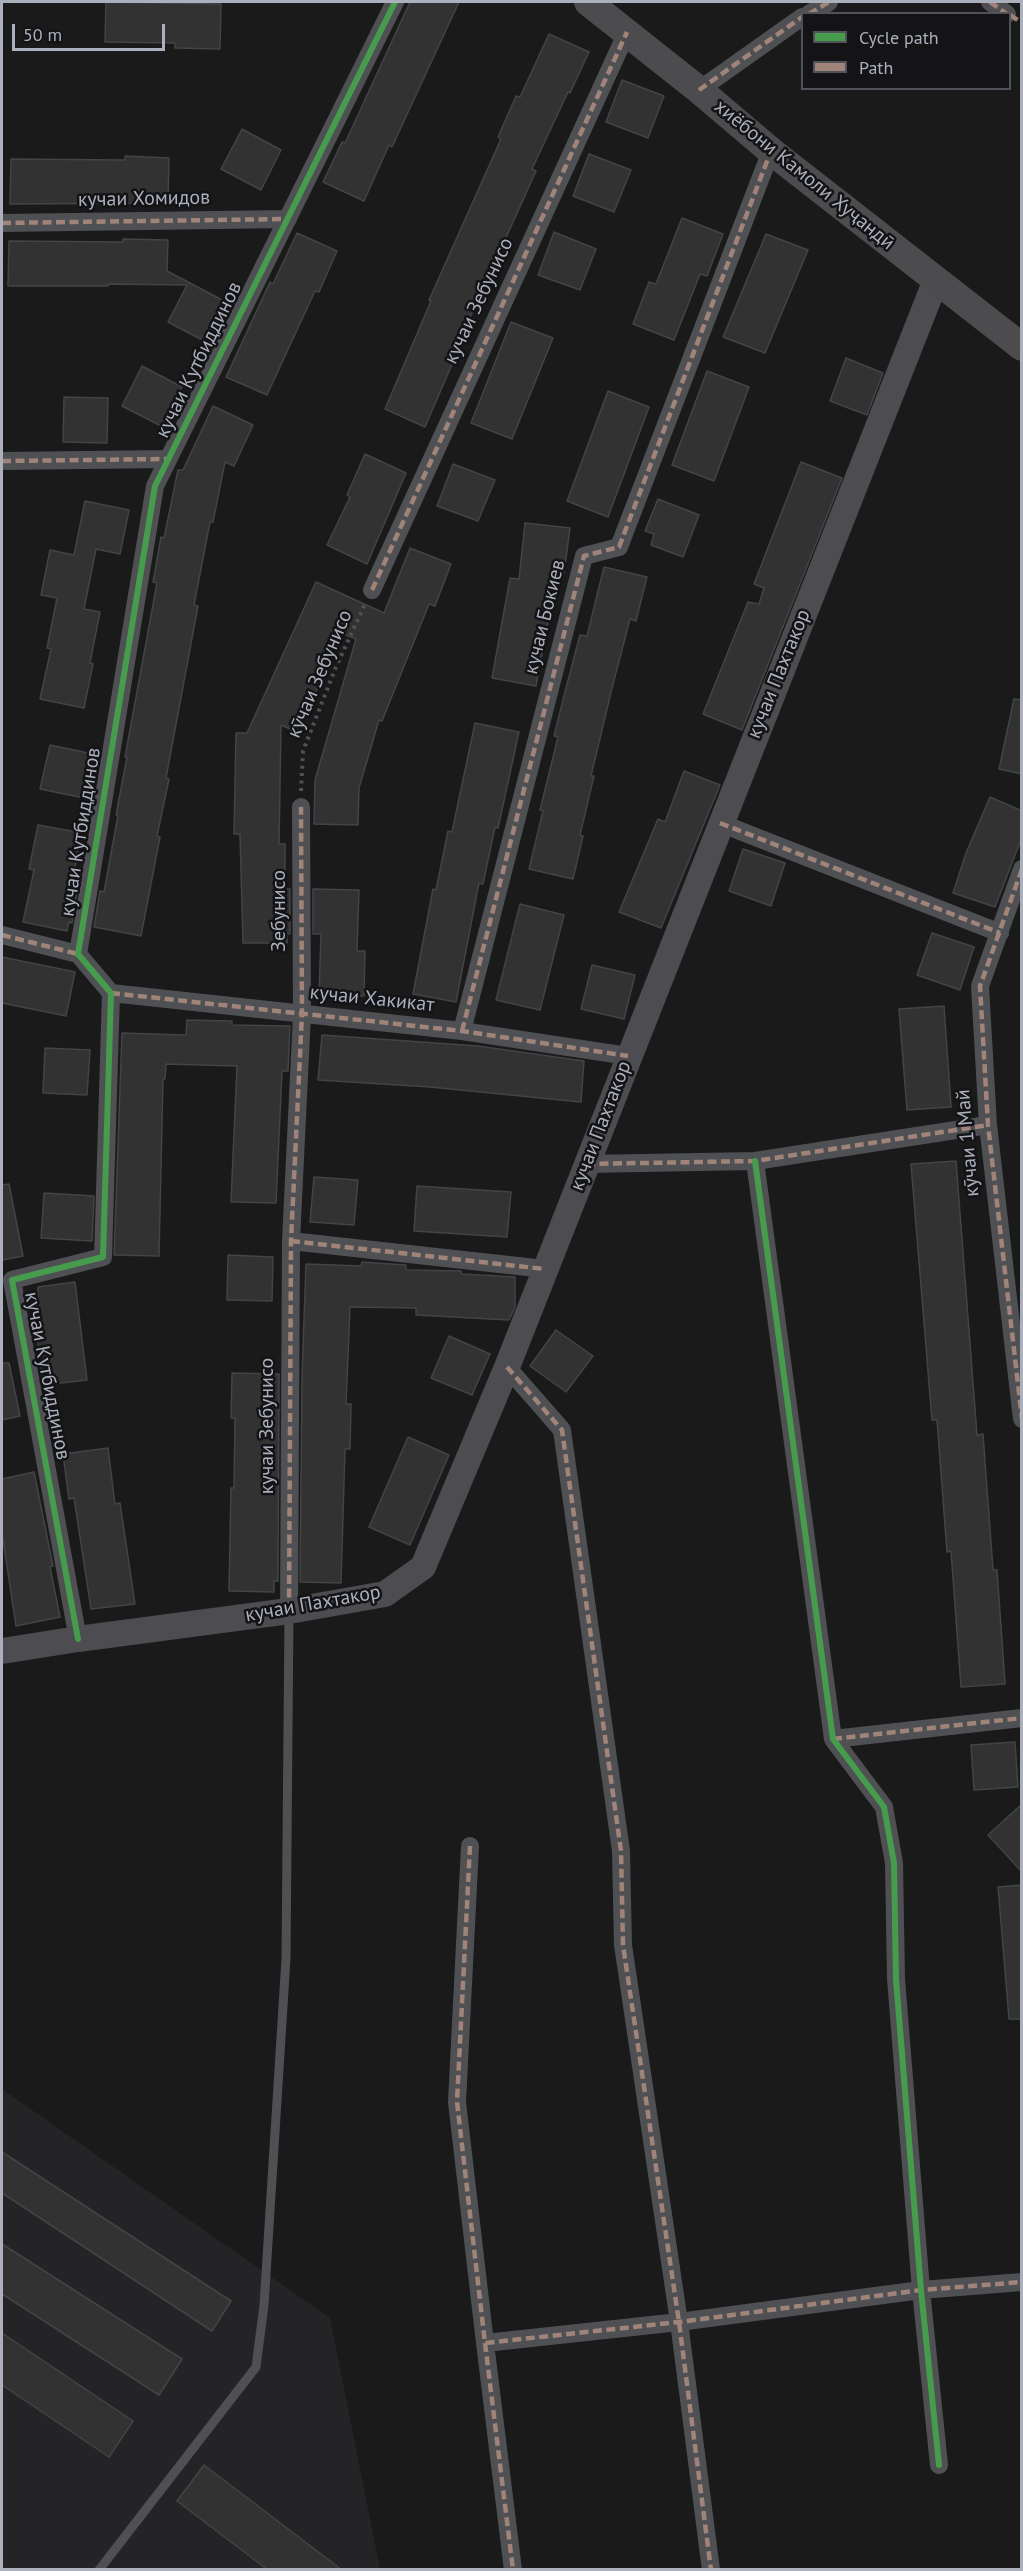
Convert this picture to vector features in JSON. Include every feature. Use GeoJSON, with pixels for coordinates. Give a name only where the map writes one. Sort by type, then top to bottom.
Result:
{"type":"FeatureCollection","features":[{"type":"Feature","properties":{"kind":"main road","name":"хиёбони Камоли Хуҷандӣ"},"geometry":{"type":"LineString","coordinates":[[588,2],[699,90],[771,151],[1022,347]]}},
{"type":"Feature","properties":{"kind":"main road","name":"кучаи Пахтакор"},"geometry":{"type":"LineString","coordinates":[[2,1652],[78,1639],[289,1611],[385,1594],[423,1567],[507,1367],[936,280]]}},
{"type":"Feature","properties":{"kind":"street","name":"кучаи Кутбиддинов"},"geometry":{"type":"LineString","coordinates":[[78,954],[155,486],[395,2]]}},
{"type":"Feature","properties":{"kind":"street"},"geometry":{"type":"LineString","coordinates":[[812,12],[829,2]]}},
{"type":"Feature","properties":{"kind":"street"},"geometry":{"type":"LineString","coordinates":[[990,2],[1006,12]]}},
{"type":"Feature","properties":{"kind":"street"},"geometry":{"type":"LineString","coordinates":[[699,90],[801,18]]}},
{"type":"Feature","properties":{"kind":"street","name":"кучаи Зебунисо"},"geometry":{"type":"LineString","coordinates":[[372,590],[627,32]]}},
{"type":"Feature","properties":{"kind":"street","name":"кучаи Бокиев"},"geometry":{"type":"LineString","coordinates":[[462,1031],[584,556],[619,548],[771,151]]}},
{"type":"Feature","properties":{"kind":"street","name":"кучаи Хомидов"},"geometry":{"type":"LineString","coordinates":[[2,223],[288,219]]}},
{"type":"Feature","properties":{"kind":"street"},"geometry":{"type":"LineString","coordinates":[[2,461],[168,459]]}},
{"type":"Feature","properties":{"kind":"street","name":"Зебунисо"},"geometry":{"type":"LineString","coordinates":[[301,807],[302,1014]]}},
{"type":"Feature","properties":{"kind":"street"},"geometry":{"type":"LineString","coordinates":[[720,823],[1000,933]]}},
{"type":"Feature","properties":{"kind":"street","name":"кӯчаи 1 Май"},"geometry":{"type":"LineString","coordinates":[[1022,869],[980,986],[988,1125],[1022,1419]]}},
{"type":"Feature","properties":{"kind":"street"},"geometry":{"type":"LineString","coordinates":[[2,935],[78,954],[111,993]]}},
{"type":"Feature","properties":{"kind":"street","name":"кучаи Кутбиддинов"},"geometry":{"type":"LineString","coordinates":[[78,1639],[12,1280],[103,1257],[111,993]]}},
{"type":"Feature","properties":{"kind":"street","name":"кучаи Хакикат"},"geometry":{"type":"LineString","coordinates":[[111,993],[462,1031],[628,1056]]}},
{"type":"Feature","properties":{"kind":"street","name":"кучаи Зебунисо"},"geometry":{"type":"LineString","coordinates":[[289,1611],[291,1241],[302,1014]]}},
{"type":"Feature","properties":{"kind":"street"},"geometry":{"type":"LineString","coordinates":[[586,1164],[755,1161],[988,1125]]}},
{"type":"Feature","properties":{"kind":"street"},"geometry":{"type":"LineString","coordinates":[[755,1161],[833,1739],[884,1807],[894,1863],[896,1979],[921,2290],[939,2464]]}},
{"type":"Feature","properties":{"kind":"street"},"geometry":{"type":"LineString","coordinates":[[291,1241],[545,1269]]}},
{"type":"Feature","properties":{"kind":"street"},"geometry":{"type":"LineString","coordinates":[[507,1367],[562,1430],[621,1851],[623,1945],[679,2322],[711,2570]]}},
{"type":"Feature","properties":{"kind":"street"},"geometry":{"type":"LineString","coordinates":[[833,1739],[1022,1718]]}},
{"type":"Feature","properties":{"kind":"street"},"geometry":{"type":"LineString","coordinates":[[470,1846],[457,2102],[513,2570]]}},
{"type":"Feature","properties":{"kind":"street"},"geometry":{"type":"LineString","coordinates":[[485,2343],[679,2322],[921,2290],[1022,2282]]}},
{"type":"Feature","properties":{"kind":"lane"},"geometry":{"type":"LineString","coordinates":[[99,2570],[256,2367],[264,2305],[286,1959],[289,1611]]}},
{"type":"Feature","properties":{"kind":"shaded area"},"geometry":{"type":"Polygon","coordinates":[[[2,2089],[330,2318],[380,2569],[2,2569],[2,2089]]]}},
{"type":"Feature","properties":{"kind":"building"},"geometry":{"type":"Polygon","coordinates":[[[106,2],[221,4],[220,49],[175,48],[175,43],[105,42],[106,2]]]}},
{"type":"Feature","properties":{"kind":"building"},"geometry":{"type":"Polygon","coordinates":[[[410,2],[459,2],[392,147],[389,145],[364,201],[323,182],[342,142],[345,143],[410,2]]]}},
{"type":"Feature","properties":{"kind":"building"},"geometry":{"type":"Polygon","coordinates":[[[549,34],[589,52],[532,169],[536,171],[464,331],[466,332],[425,427],[385,409],[431,301],[429,300],[501,139],[498,137],[516,96],[520,97],[549,34]]]}},
{"type":"Feature","properties":{"kind":"building"},"geometry":{"type":"Polygon","coordinates":[[[622,80],[664,96],[648,138],[606,122],[622,80]]]}},
{"type":"Feature","properties":{"kind":"building"},"geometry":{"type":"Polygon","coordinates":[[[242,129],[281,150],[261,190],[221,169],[242,129]]]}},
{"type":"Feature","properties":{"kind":"building"},"geometry":{"type":"Polygon","coordinates":[[[589,154],[631,170],[614,212],[573,196],[589,154]]]}},
{"type":"Feature","properties":{"kind":"building"},"geometry":{"type":"Polygon","coordinates":[[[125,156],[169,158],[168,203],[10,204],[11,159],[125,160],[125,156]]]}},
{"type":"Feature","properties":{"kind":"building"},"geometry":{"type":"Polygon","coordinates":[[[682,218],[723,234],[707,276],[700,274],[674,340],[633,324],[649,282],[656,284],[682,218]]]}},
{"type":"Feature","properties":{"kind":"building"},"geometry":{"type":"Polygon","coordinates":[[[554,232],[596,249],[580,290],[538,275],[554,232]]]}},
{"type":"Feature","properties":{"kind":"building"},"geometry":{"type":"Polygon","coordinates":[[[297,233],[337,251],[319,292],[315,291],[267,395],[226,377],[270,282],[273,284],[297,233]]]}},
{"type":"Feature","properties":{"kind":"building"},"geometry":{"type":"Polygon","coordinates":[[[766,234],[808,250],[765,353],[723,337],[766,234]]]}},
{"type":"Feature","properties":{"kind":"building"},"geometry":{"type":"Polygon","coordinates":[[[123,239],[168,240],[167,271],[228,303],[208,343],[168,322],[187,285],[8,286],[9,241],[123,242],[123,239]]]}},
{"type":"Feature","properties":{"kind":"building"},"geometry":{"type":"Polygon","coordinates":[[[511,322],[553,338],[512,439],[471,423],[511,322]]]}},
{"type":"Feature","properties":{"kind":"building"},"geometry":{"type":"Polygon","coordinates":[[[846,358],[883,373],[867,415],[830,401],[846,358]]]}},
{"type":"Feature","properties":{"kind":"building"},"geometry":{"type":"Polygon","coordinates":[[[142,366],[182,387],[161,426],[122,406],[142,366]]]}},
{"type":"Feature","properties":{"kind":"building"},"geometry":{"type":"Polygon","coordinates":[[[707,371],[749,387],[714,481],[672,465],[707,371]]]}},
{"type":"Feature","properties":{"kind":"building"},"geometry":{"type":"Polygon","coordinates":[[[608,391],[649,407],[608,517],[567,501],[608,391]]]}},
{"type":"Feature","properties":{"kind":"building"},"geometry":{"type":"Polygon","coordinates":[[[64,397],[108,398],[107,443],[63,442],[64,397]]]}},
{"type":"Feature","properties":{"kind":"building"},"geometry":{"type":"Polygon","coordinates":[[[213,406],[253,425],[234,466],[225,462],[213,522],[210,522],[194,605],[198,606],[166,778],[169,779],[157,836],[160,837],[141,936],[94,927],[100,891],[104,892],[118,815],[116,815],[127,757],[125,757],[157,583],[153,582],[161,537],[164,538],[178,470],[183,470],[213,406]]]}},
{"type":"Feature","properties":{"kind":"building"},"geometry":{"type":"Polygon","coordinates":[[[365,454],[406,473],[367,564],[327,545],[350,497],[347,495],[365,454]]]}},
{"type":"Feature","properties":{"kind":"building"},"geometry":{"type":"Polygon","coordinates":[[[801,462],[842,478],[742,730],[703,714],[748,602],[759,604],[764,588],[754,584],[801,462]]]}},
{"type":"Feature","properties":{"kind":"building"},"geometry":{"type":"Polygon","coordinates":[[[453,464],[495,480],[478,521],[437,506],[453,464]]]}},
{"type":"Feature","properties":{"kind":"building"},"geometry":{"type":"Polygon","coordinates":[[[658,499],[699,515],[683,557],[651,545],[654,534],[645,531],[658,499]]]}},
{"type":"Feature","properties":{"kind":"building"},"geometry":{"type":"Polygon","coordinates":[[[85,501],[129,510],[120,554],[96,549],[84,609],[100,612],[84,708],[40,699],[51,649],[47,648],[57,598],[41,595],[50,550],[74,555],[85,501]]]}},
{"type":"Feature","properties":{"kind":"building"},"geometry":{"type":"Polygon","coordinates":[[[525,523],[570,528],[564,573],[557,572],[536,686],[492,678],[510,578],[519,579],[525,523]]]}},
{"type":"Feature","properties":{"kind":"building"},"geometry":{"type":"Polygon","coordinates":[[[410,548],[451,564],[435,606],[429,604],[382,721],[379,720],[359,788],[358,825],[314,824],[315,780],[356,639],[343,634],[297,732],[281,725],[279,844],[285,844],[285,889],[290,889],[290,934],[287,934],[287,943],[243,943],[240,834],[234,834],[236,733],[247,733],[316,582],[384,613],[410,548]]]}},
{"type":"Feature","properties":{"kind":"building"},"geometry":{"type":"Polygon","coordinates":[[[604,567],[647,577],[636,621],[630,619],[612,688],[591,776],[594,776],[580,835],[583,836],[573,879],[529,869],[543,811],[540,810],[558,737],[554,736],[580,635],[587,636],[604,567]]]}},
{"type":"Feature","properties":{"kind":"building"},"geometry":{"type":"Polygon","coordinates":[[[1014,699],[1022,700],[1022,774],[999,769],[1014,699]]]}},
{"type":"Feature","properties":{"kind":"building"},"geometry":{"type":"Polygon","coordinates":[[[475,723],[519,732],[498,828],[495,827],[483,884],[479,883],[456,1002],[413,994],[433,889],[436,890],[448,831],[452,832],[475,723]]]}},
{"type":"Feature","properties":{"kind":"building"},"geometry":{"type":"Polygon","coordinates":[[[50,745],[93,754],[84,798],[40,789],[50,745]]]}},
{"type":"Feature","properties":{"kind":"building"},"geometry":{"type":"Polygon","coordinates":[[[684,771],[720,785],[661,928],[619,912],[658,819],[665,822],[684,771]]]}},
{"type":"Feature","properties":{"kind":"building"},"geometry":{"type":"Polygon","coordinates":[[[990,797],[1022,811],[1022,837],[995,907],[953,893],[966,853],[990,797]]]}},
{"type":"Feature","properties":{"kind":"building"},"geometry":{"type":"Polygon","coordinates":[[[38,825],[82,833],[71,886],[78,887],[72,923],[69,922],[67,931],[23,922],[34,870],[29,869],[38,825]]]}},
{"type":"Feature","properties":{"kind":"building"},"geometry":{"type":"Polygon","coordinates":[[[743,849],[785,863],[771,906],[729,891],[743,849]]]}},
{"type":"Feature","properties":{"kind":"building"},"geometry":{"type":"Polygon","coordinates":[[[313,889],[359,890],[357,951],[365,951],[364,996],[319,995],[321,934],[313,934],[313,889]]]}},
{"type":"Feature","properties":{"kind":"building"},"geometry":{"type":"Polygon","coordinates":[[[520,904],[564,915],[540,1010],[496,1000],[520,904]]]}},
{"type":"Feature","properties":{"kind":"building"},"geometry":{"type":"Polygon","coordinates":[[[932,933],[974,947],[960,990],[917,975],[932,933]]]}},
{"type":"Feature","properties":{"kind":"building"},"geometry":{"type":"Polygon","coordinates":[[[2,957],[75,972],[66,1016],[2,1003],[2,957]]]}},
{"type":"Feature","properties":{"kind":"building"},"geometry":{"type":"Polygon","coordinates":[[[592,965],[635,975],[624,1019],[581,1009],[592,965]]]}},
{"type":"Feature","properties":{"kind":"building"},"geometry":{"type":"Polygon","coordinates":[[[944,1006],[951,1107],[907,1110],[899,1009],[944,1006]]]}},
{"type":"Feature","properties":{"kind":"building"},"geometry":{"type":"Polygon","coordinates":[[[187,1020],[232,1021],[232,1025],[290,1026],[288,1071],[282,1071],[276,1203],[231,1202],[237,1066],[166,1064],[165,1079],[163,1079],[159,1256],[114,1255],[122,1033],[186,1035],[187,1020]]]}},
{"type":"Feature","properties":{"kind":"building"},"geometry":{"type":"Polygon","coordinates":[[[322,1035],[478,1046],[584,1061],[581,1102],[430,1087],[318,1080],[322,1035]]]}},
{"type":"Feature","properties":{"kind":"building"},"geometry":{"type":"Polygon","coordinates":[[[45,1048],[90,1050],[87,1095],[43,1093],[45,1048]]]}},
{"type":"Feature","properties":{"kind":"building"},"geometry":{"type":"Polygon","coordinates":[[[956,1161],[977,1435],[983,1434],[993,1570],[997,1570],[1005,1684],[961,1687],[951,1551],[947,1552],[937,1420],[932,1420],[911,1164],[956,1161]]]}},
{"type":"Feature","properties":{"kind":"building"},"geometry":{"type":"Polygon","coordinates":[[[314,1177],[358,1180],[354,1225],[310,1222],[314,1177]]]}},
{"type":"Feature","properties":{"kind":"building"},"geometry":{"type":"Polygon","coordinates":[[[9,1184],[23,1256],[2,1260],[2,1185],[9,1184]]]}},
{"type":"Feature","properties":{"kind":"building"},"geometry":{"type":"Polygon","coordinates":[[[417,1186],[511,1192],[507,1237],[414,1231],[417,1186]]]}},
{"type":"Feature","properties":{"kind":"building"},"geometry":{"type":"Polygon","coordinates":[[[44,1193],[94,1196],[92,1241],[41,1238],[44,1193]]]}},
{"type":"Feature","properties":{"kind":"building"},"geometry":{"type":"Polygon","coordinates":[[[228,1255],[273,1257],[272,1301],[227,1300],[228,1255]]]}},
{"type":"Feature","properties":{"kind":"building"},"geometry":{"type":"Polygon","coordinates":[[[362,1262],[406,1265],[406,1270],[461,1271],[462,1274],[515,1277],[515,1307],[509,1320],[416,1315],[416,1308],[350,1307],[346,1404],[351,1404],[350,1449],[345,1449],[341,1583],[300,1582],[302,1375],[306,1264],[361,1266],[362,1262]]]}},
{"type":"Feature","properties":{"kind":"building"},"geometry":{"type":"Polygon","coordinates":[[[75,1282],[87,1380],[43,1385],[33,1305],[37,1305],[38,1287],[75,1282]]]}},
{"type":"Feature","properties":{"kind":"building"},"geometry":{"type":"Polygon","coordinates":[[[556,1330],[593,1356],[566,1392],[530,1366],[556,1330]]]}},
{"type":"Feature","properties":{"kind":"building"},"geometry":{"type":"Polygon","coordinates":[[[449,1336],[490,1354],[472,1395],[431,1378],[449,1336]]]}},
{"type":"Feature","properties":{"kind":"building"},"geometry":{"type":"Polygon","coordinates":[[[2,1363],[9,1363],[20,1416],[2,1420],[2,1363]]]}},
{"type":"Feature","properties":{"kind":"building"},"geometry":{"type":"Polygon","coordinates":[[[232,1373],[279,1374],[278,1581],[274,1581],[274,1592],[229,1591],[235,1418],[231,1418],[232,1373]]]}},
{"type":"Feature","properties":{"kind":"building"},"geometry":{"type":"Polygon","coordinates":[[[408,1437],[449,1455],[410,1545],[369,1527],[408,1437]]]}},
{"type":"Feature","properties":{"kind":"building"},"geometry":{"type":"Polygon","coordinates":[[[108,1448],[115,1504],[120,1503],[135,1604],[91,1609],[74,1498],[69,1499],[63,1454],[108,1448]]]}},
{"type":"Feature","properties":{"kind":"building"},"geometry":{"type":"Polygon","coordinates":[[[34,1472],[53,1566],[50,1567],[60,1617],[16,1626],[2,1533],[2,1479],[34,1472]]]}},
{"type":"Feature","properties":{"kind":"building"},"geometry":{"type":"Polygon","coordinates":[[[1015,1742],[1018,1787],[974,1790],[971,1745],[1015,1742]]]}},
{"type":"Feature","properties":{"kind":"building"},"geometry":{"type":"Polygon","coordinates":[[[1022,1804],[1022,1872],[988,1835],[1022,1804]]]}},
{"type":"Feature","properties":{"kind":"building"},"geometry":{"type":"Polygon","coordinates":[[[1022,1885],[1022,2019],[1009,2019],[998,1887],[1022,1885]]]}},
{"type":"Feature","properties":{"kind":"building"},"geometry":{"type":"Polygon","coordinates":[[[2,2152],[231,2301],[212,2331],[2,2193],[2,2152]]]}},
{"type":"Feature","properties":{"kind":"building"},"geometry":{"type":"Polygon","coordinates":[[[2,2244],[182,2359],[159,2395],[2,2294],[2,2244]]]}},
{"type":"Feature","properties":{"kind":"building"},"geometry":{"type":"Polygon","coordinates":[[[2,2333],[133,2421],[109,2457],[2,2385],[2,2333]]]}},
{"type":"Feature","properties":{"kind":"building"},"geometry":{"type":"Polygon","coordinates":[[[204,2465],[342,2570],[268,2570],[177,2501],[204,2465]]]}},
{"type":"Feature","properties":{"kind":"marked path"},"geometry":{"type":"LineString","coordinates":[[812,12],[829,2]]}},
{"type":"Feature","properties":{"kind":"marked path"},"geometry":{"type":"LineString","coordinates":[[990,2],[1004,12]]}},
{"type":"Feature","properties":{"kind":"marked path"},"geometry":{"type":"LineString","coordinates":[[1011,16],[1022,23]]}},
{"type":"Feature","properties":{"kind":"marked path"},"geometry":{"type":"LineString","coordinates":[[699,90],[801,18]]}},
{"type":"Feature","properties":{"kind":"marked path"},"geometry":{"type":"LineString","coordinates":[[372,590],[627,32]]}},
{"type":"Feature","properties":{"kind":"marked path"},"geometry":{"type":"LineString","coordinates":[[462,1031],[584,556],[619,547],[771,151]]}},
{"type":"Feature","properties":{"kind":"marked path"},"geometry":{"type":"LineString","coordinates":[[2,223],[288,219]]}},
{"type":"Feature","properties":{"kind":"marked path"},"geometry":{"type":"LineString","coordinates":[[2,461],[168,459]]}},
{"type":"Feature","properties":{"kind":"marked path"},"geometry":{"type":"LineString","coordinates":[[289,1611],[291,1241],[302,1014],[301,807]]}},
{"type":"Feature","properties":{"kind":"marked path"},"geometry":{"type":"LineString","coordinates":[[720,823],[1000,933]]}},
{"type":"Feature","properties":{"kind":"marked path"},"geometry":{"type":"LineString","coordinates":[[1022,869],[980,986],[988,1125],[1022,1419]]}},
{"type":"Feature","properties":{"kind":"marked path"},"geometry":{"type":"LineString","coordinates":[[2,935],[78,954]]}},
{"type":"Feature","properties":{"kind":"marked path"},"geometry":{"type":"LineString","coordinates":[[111,993],[462,1031],[628,1056]]}},
{"type":"Feature","properties":{"kind":"marked path"},"geometry":{"type":"LineString","coordinates":[[586,1164],[755,1161],[988,1125]]}},
{"type":"Feature","properties":{"kind":"marked path"},"geometry":{"type":"LineString","coordinates":[[291,1241],[545,1269]]}},
{"type":"Feature","properties":{"kind":"marked path"},"geometry":{"type":"LineString","coordinates":[[507,1367],[562,1430],[621,1851],[623,1945],[679,2322],[711,2570]]}},
{"type":"Feature","properties":{"kind":"marked path"},"geometry":{"type":"LineString","coordinates":[[833,1739],[1022,1718]]}},
{"type":"Feature","properties":{"kind":"marked path"},"geometry":{"type":"LineString","coordinates":[[470,1846],[457,2102],[485,2343],[679,2322],[921,2290],[1022,2282]]}},
{"type":"Feature","properties":{"kind":"marked path"},"geometry":{"type":"LineString","coordinates":[[485,2343],[513,2570]]}},
{"type":"Feature","properties":{"kind":"cycle path"},"geometry":{"type":"LineString","coordinates":[[78,1639],[12,1280],[103,1257],[111,993],[78,954],[155,486],[395,2]]}},
{"type":"Feature","properties":{"kind":"cycle path"},"geometry":{"type":"LineString","coordinates":[[755,1161],[833,1739],[884,1807],[894,1863],[896,1979],[921,2290],[939,2465]]}}]}
